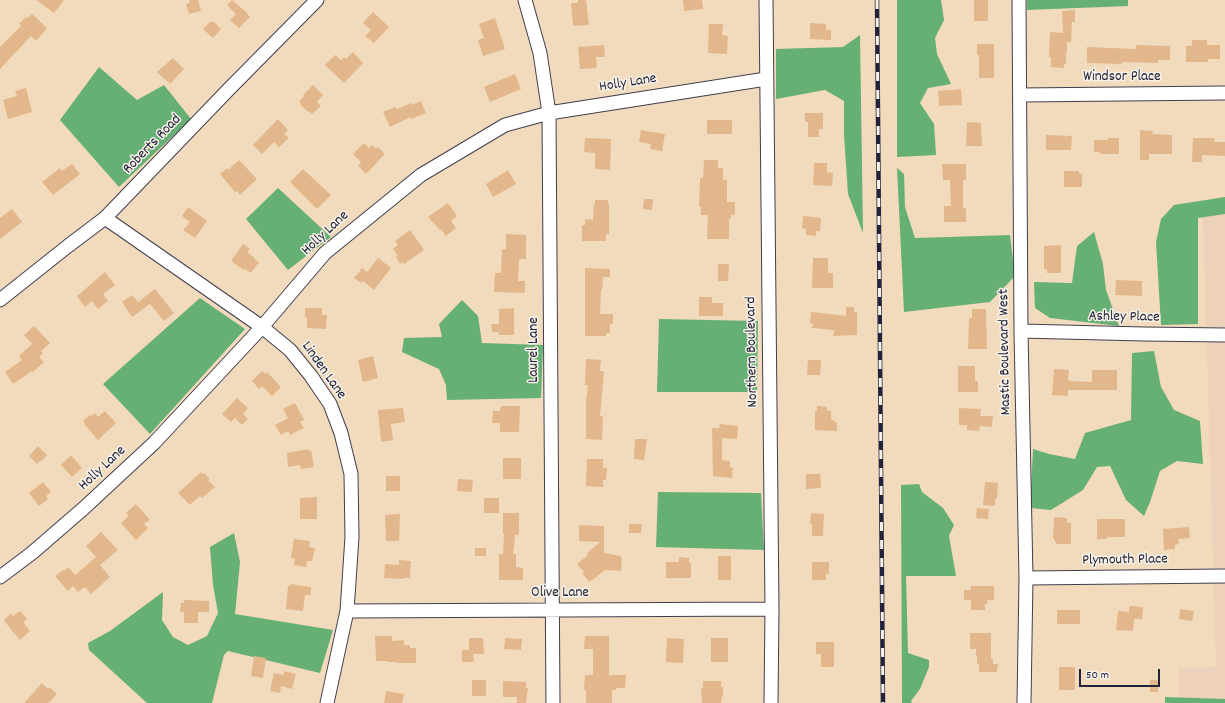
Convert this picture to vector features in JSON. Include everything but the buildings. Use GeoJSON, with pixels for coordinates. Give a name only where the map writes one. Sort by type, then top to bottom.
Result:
{"type":"FeatureCollection","features":[{"type":"Feature","properties":{"kind":"street","name":"Roberts Road"},"geometry":{"type":"LineString","coordinates":[[0,300],[105,218],[317,0]]}},
{"type":"Feature","properties":{"kind":"street","name":"Laurel Lane"},"geometry":{"type":"LineString","coordinates":[[525,0],[540,53],[549,113],[553,703]]}},
{"type":"Feature","properties":{"kind":"street","name":"Northern Boulevard"},"geometry":{"type":"LineString","coordinates":[[766,0],[772,609],[771,703]]}},
{"type":"Feature","properties":{"kind":"street","name":"Mastic Boulevard West"},"geometry":{"type":"LineString","coordinates":[[1019,0],[1026,578],[1024,703]]}},
{"type":"Feature","properties":{"kind":"street","name":"Holly Lane"},"geometry":{"type":"LineString","coordinates":[[0,577],[32,553],[84,508],[154,443],[262,327],[325,253],[421,175],[505,125],[549,113],[766,79]]}},
{"type":"Feature","properties":{"kind":"street","name":"Windsor Place"},"geometry":{"type":"LineString","coordinates":[[1020,95],[1225,93]]}},
{"type":"Feature","properties":{"kind":"street","name":"Linden Lane"},"geometry":{"type":"LineString","coordinates":[[105,218],[262,327],[290,350],[311,376],[330,404],[341,433],[350,474],[352,537],[347,611],[327,703]]}},
{"type":"Feature","properties":{"kind":"street","name":"Ashley Place"},"geometry":{"type":"LineString","coordinates":[[1022,330],[1225,335]]}},
{"type":"Feature","properties":{"kind":"street","name":"Plymouth Place"},"geometry":{"type":"LineString","coordinates":[[1026,578],[1225,576]]}},
{"type":"Feature","properties":{"kind":"street","name":"Olive Lane"},"geometry":{"type":"LineString","coordinates":[[347,611],[772,609]]}},
{"type":"Feature","properties":{"kind":"shaded area"},"geometry":{"type":"Polygon","coordinates":[[[1225,211],[1225,703],[1178,703],[1178,668],[1216,667],[1203,213],[1225,211]]]}},
{"type":"Feature","properties":{"kind":"green space"},"geometry":{"type":"Polygon","coordinates":[[[897,0],[941,0],[944,20],[935,38],[937,54],[951,84],[928,88],[920,103],[934,124],[936,155],[897,157],[897,0]]]}},
{"type":"Feature","properties":{"kind":"green space"},"geometry":{"type":"Polygon","coordinates":[[[1027,0],[1128,0],[1128,6],[1027,10],[1027,0]]]}},
{"type":"Feature","properties":{"kind":"green space"},"geometry":{"type":"Polygon","coordinates":[[[860,35],[863,233],[848,194],[844,135],[844,101],[825,90],[776,99],[776,49],[843,47],[860,35]]]}},
{"type":"Feature","properties":{"kind":"green space"},"geometry":{"type":"Polygon","coordinates":[[[99,67],[137,100],[164,85],[191,119],[119,187],[60,120],[99,67]]]}},
{"type":"Feature","properties":{"kind":"green space"},"geometry":{"type":"Polygon","coordinates":[[[897,168],[904,174],[905,207],[915,238],[1010,235],[1015,276],[990,302],[904,312],[897,168]]]}},
{"type":"Feature","properties":{"kind":"green space"},"geometry":{"type":"Polygon","coordinates":[[[278,188],[331,237],[288,270],[246,219],[278,188]]]}},
{"type":"Feature","properties":{"kind":"green space"},"geometry":{"type":"Polygon","coordinates":[[[1225,197],[1225,214],[1198,218],[1198,324],[1161,325],[1156,242],[1161,219],[1174,205],[1225,197]]]}},
{"type":"Feature","properties":{"kind":"green space"},"geometry":{"type":"Polygon","coordinates":[[[1094,232],[1103,264],[1106,290],[1119,326],[1050,318],[1035,308],[1034,282],[1072,283],[1077,246],[1094,232]]]}},
{"type":"Feature","properties":{"kind":"green space"},"geometry":{"type":"Polygon","coordinates":[[[200,298],[245,329],[150,434],[103,384],[200,298]]]}},
{"type":"Feature","properties":{"kind":"green space"},"geometry":{"type":"Polygon","coordinates":[[[462,300],[478,316],[482,343],[543,345],[541,398],[447,400],[446,385],[439,369],[402,352],[404,338],[442,337],[439,324],[462,300]]]}},
{"type":"Feature","properties":{"kind":"green space"},"geometry":{"type":"Polygon","coordinates":[[[659,319],[758,321],[757,392],[657,392],[659,319]]]}},
{"type":"Feature","properties":{"kind":"green space"},"geometry":{"type":"Polygon","coordinates":[[[1154,351],[1161,387],[1174,410],[1200,421],[1203,464],[1177,461],[1160,471],[1144,516],[1126,500],[1110,466],[1097,467],[1083,490],[1051,510],[1030,508],[1033,449],[1075,459],[1085,433],[1131,420],[1132,353],[1154,351]]]}},
{"type":"Feature","properties":{"kind":"green space"},"geometry":{"type":"Polygon","coordinates":[[[919,484],[922,492],[943,508],[954,525],[949,536],[956,576],[906,576],[908,653],[929,660],[929,667],[920,689],[911,701],[912,703],[902,703],[901,485],[919,484]]]}},
{"type":"Feature","properties":{"kind":"green space"},"geometry":{"type":"Polygon","coordinates":[[[658,492],[761,493],[764,550],[656,547],[658,492]]]}},
{"type":"Feature","properties":{"kind":"green space"},"geometry":{"type":"Polygon","coordinates":[[[234,533],[240,562],[235,614],[333,630],[320,673],[228,651],[224,655],[212,703],[147,703],[89,650],[88,643],[110,631],[163,592],[162,620],[173,637],[188,645],[207,636],[218,613],[213,585],[210,547],[234,533]]]}},
{"type":"Feature","properties":{"kind":"green space"},"geometry":{"type":"Polygon","coordinates":[[[1165,697],[1225,699],[1225,703],[1165,703],[1165,697]]]}},
{"type":"Feature","properties":{"kind":"railway"},"geometry":{"type":"LineString","coordinates":[[877,0],[883,703]]}}]}
